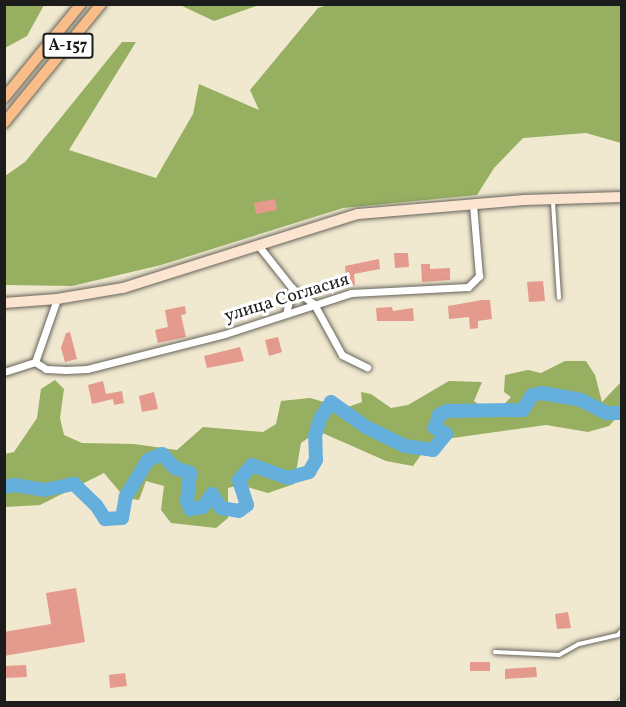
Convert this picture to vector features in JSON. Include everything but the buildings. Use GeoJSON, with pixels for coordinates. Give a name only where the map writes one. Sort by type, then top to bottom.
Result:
{"type":"FeatureCollection","features":[{"type":"Feature","properties":{"kind":"main road","name":"А-157"},"geometry":{"type":"LineString","coordinates":[[4,98],[81,4]]}},
{"type":"Feature","properties":{"kind":"main road","name":"А-157"},"geometry":{"type":"LineString","coordinates":[[4,123],[101,4]]}},
{"type":"Feature","properties":{"kind":"street"},"geometry":{"type":"LineString","coordinates":[[4,303],[57,299],[123,288],[358,214],[552,198],[621,197]]}},
{"type":"Feature","properties":{"kind":"street","name":"улица Согласия"},"geometry":{"type":"LineString","coordinates":[[34,362],[46,369],[87,369],[225,334],[351,292],[475,284],[479,276],[473,205]]}},
{"type":"Feature","properties":{"kind":"street"},"geometry":{"type":"LineString","coordinates":[[258,245],[292,288],[314,304],[342,356],[367,367]]}},
{"type":"Feature","properties":{"kind":"street"},"geometry":{"type":"LineString","coordinates":[[286,314],[292,288]]}},
{"type":"Feature","properties":{"kind":"street"},"geometry":{"type":"LineString","coordinates":[[4,372],[34,362],[57,299]]}},
{"type":"Feature","properties":{"kind":"lane"},"geometry":{"type":"LineString","coordinates":[[552,198],[559,298]]}},
{"type":"Feature","properties":{"kind":"lane"},"geometry":{"type":"LineString","coordinates":[[495,652],[560,655],[579,644],[618,635],[621,630]]}},
{"type":"Feature","properties":{"kind":"green space"},"geometry":{"type":"Polygon","coordinates":[[[5,4],[44,5],[27,36],[5,48],[5,4]]]}},
{"type":"Feature","properties":{"kind":"green space"},"geometry":{"type":"Polygon","coordinates":[[[330,4],[621,5],[621,143],[586,133],[523,138],[494,168],[477,195],[343,208],[161,265],[72,286],[5,285],[5,176],[25,162],[122,42],[136,42],[69,150],[156,178],[193,114],[199,84],[259,110],[250,90],[318,8],[330,4]]]}},
{"type":"Feature","properties":{"kind":"green space"},"geometry":{"type":"Polygon","coordinates":[[[180,5],[259,5],[214,21],[180,5]]]}},
{"type":"Feature","properties":{"kind":"green space"},"geometry":{"type":"Polygon","coordinates":[[[565,361],[586,361],[595,375],[602,402],[621,382],[621,413],[609,426],[588,432],[546,425],[431,441],[413,466],[386,461],[318,431],[301,443],[294,484],[268,493],[240,485],[228,488],[228,518],[216,528],[171,523],[161,510],[164,486],[146,481],[139,500],[125,498],[104,473],[40,505],[5,507],[5,454],[14,452],[37,418],[41,389],[55,380],[64,389],[60,418],[64,435],[82,443],[134,444],[177,450],[203,427],[263,432],[276,424],[281,401],[310,398],[345,408],[362,402],[361,392],[371,394],[391,408],[408,405],[449,381],[482,382],[474,401],[483,408],[499,410],[511,397],[504,392],[505,375],[528,370],[541,373],[565,361]]]}},
{"type":"Feature","properties":{"kind":"waterway"},"geometry":{"type":"LineString","coordinates":[[4,487],[14,485],[45,490],[74,484],[96,505],[105,519],[122,518],[126,496],[148,460],[162,454],[175,468],[190,473],[187,501],[190,509],[203,507],[212,494],[221,508],[239,511],[247,505],[239,480],[252,465],[288,478],[309,472],[316,460],[315,436],[320,419],[331,402],[366,427],[405,446],[433,450],[446,434],[435,428],[439,415],[447,411],[523,410],[532,395],[542,393],[581,400],[606,413],[622,413]]}}]}
